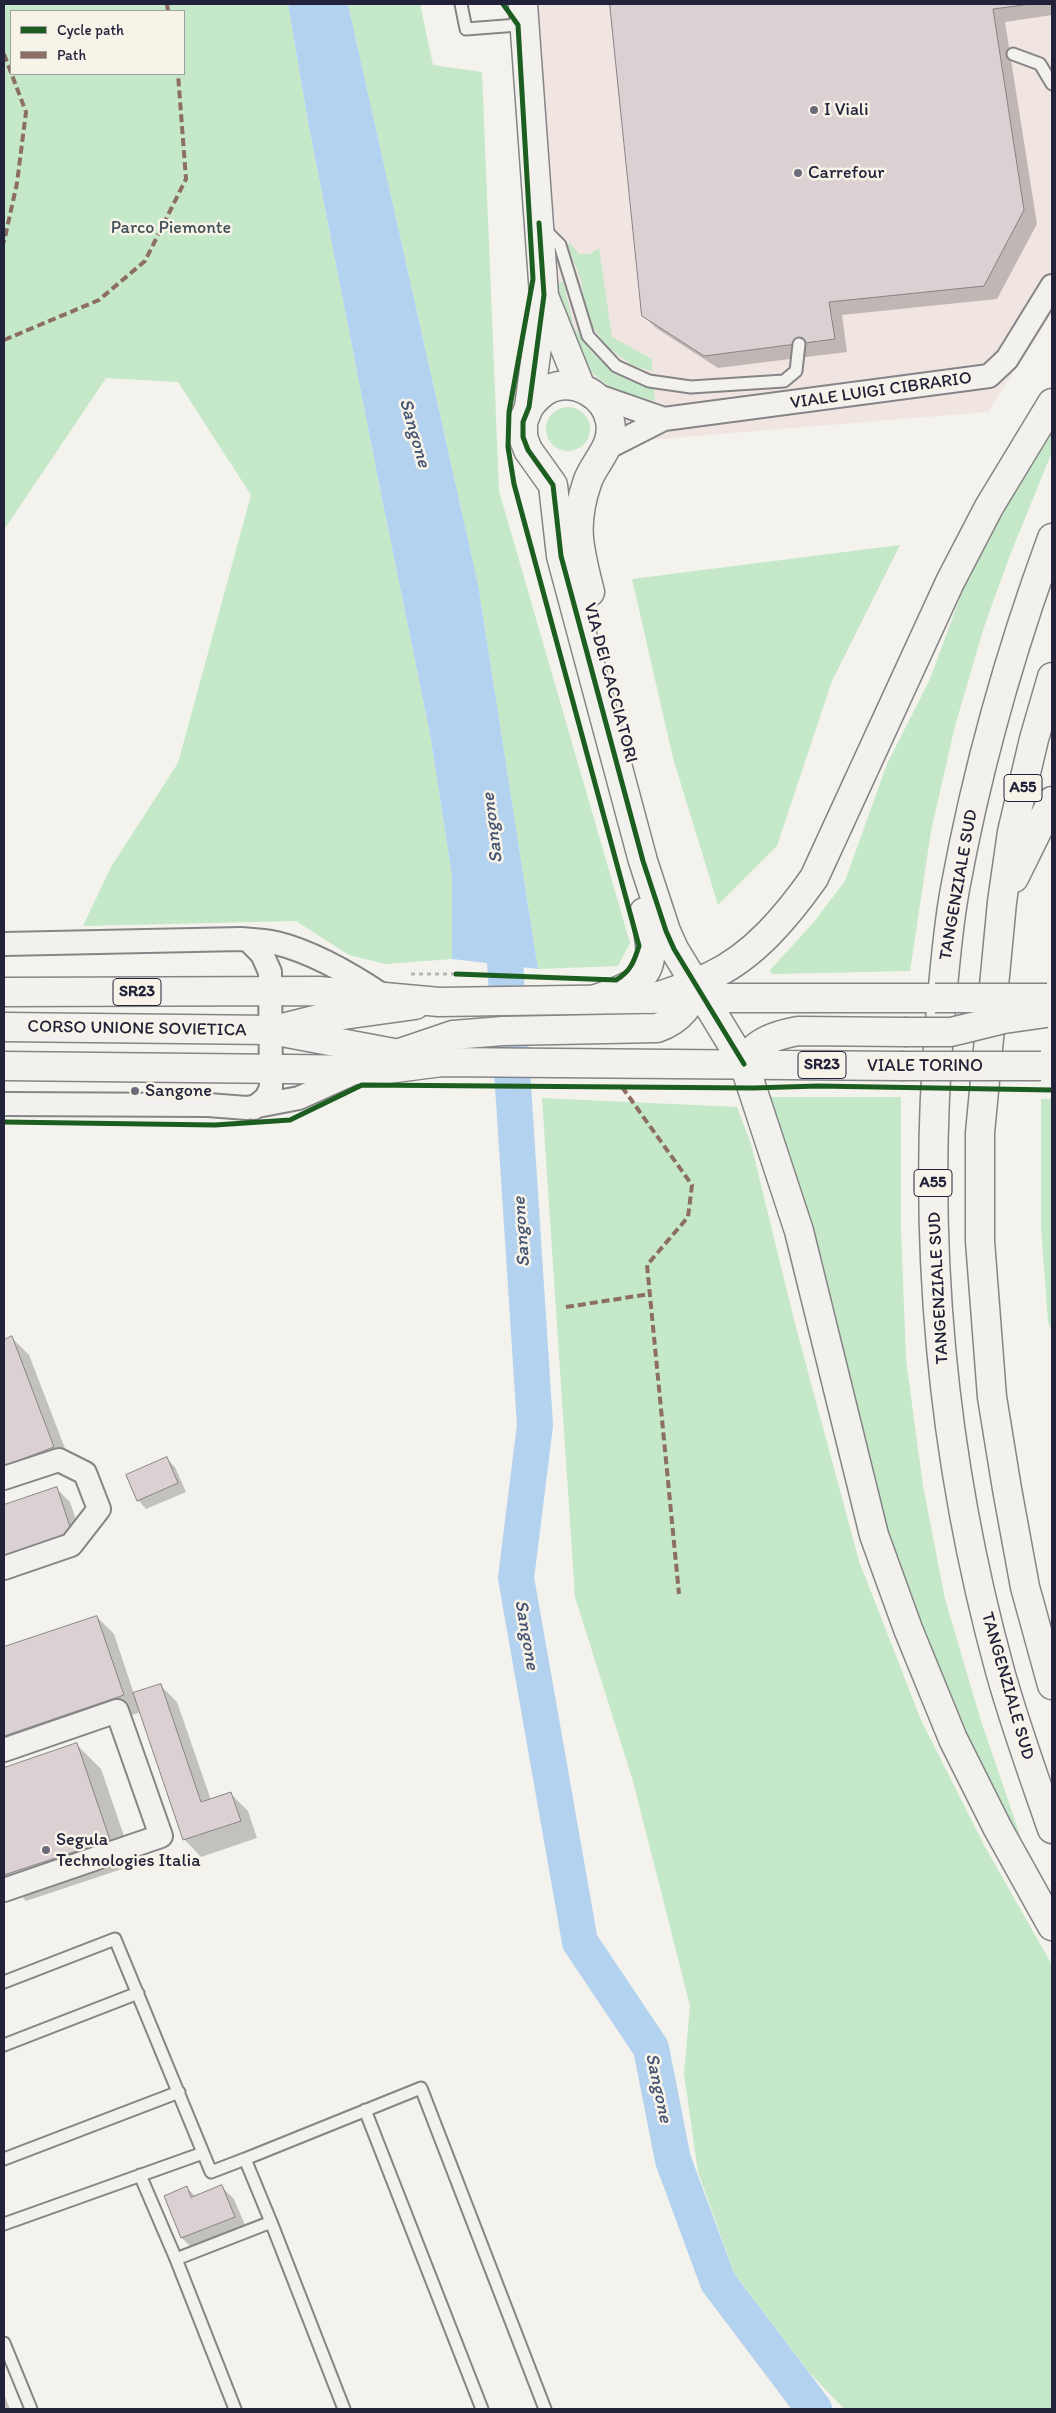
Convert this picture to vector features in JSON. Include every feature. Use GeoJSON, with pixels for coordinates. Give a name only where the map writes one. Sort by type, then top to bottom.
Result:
{"type":"FeatureCollection","features":[{"type":"Feature","properties":{"kind":"main road","name":"VIA DEI CACCIATORI"},"geometry":{"type":"LineString","coordinates":[[524,15],[544,295],[528,407],[523,422],[523,437],[528,450],[548,476],[556,496],[556,524],[561,556],[643,861],[669,940],[744,1064],[799,1231],[874,1535],[908,1628],[953,1739],[997,1827],[1052,1926]]}},
{"type":"Feature","properties":{"kind":"main road","name":"VIA DEI CACCIATORI"},"geometry":{"type":"LineString","coordinates":[[544,295],[588,392],[605,407],[610,421],[611,435],[589,479],[583,499],[578,526],[578,543],[658,847],[688,943],[700,989]]}},
{"type":"Feature","properties":{"kind":"main road"},"geometry":{"type":"LineString","coordinates":[[528,407],[538,396],[551,388],[566,385],[588,392]]}},
{"type":"Feature","properties":{"kind":"main road"},"geometry":{"type":"LineString","coordinates":[[397,1054],[453,1035],[530,1030],[657,1028],[675,1019],[700,989],[742,957],[794,906],[814,878],[950,582],[989,507],[1052,403]]}},
{"type":"Feature","properties":{"kind":"main road"},"geometry":{"type":"LineString","coordinates":[[536,461],[547,470],[561,474],[581,471],[603,454]]}},
{"type":"Feature","properties":{"kind":"main road","name":"TANGENZIALE SUD"},"geometry":{"type":"LineString","coordinates":[[1052,538],[1022,620],[996,708],[955,891],[944,971],[933,1136],[933,1247],[941,1350],[962,1502],[978,1583],[1000,1673],[1052,1829]]}},
{"type":"Feature","properties":{"kind":"main road","name":"A55"},"geometry":{"type":"LineString","coordinates":[[1052,677],[1034,739],[1012,832],[1002,902],[980,1133],[980,1241],[992,1397],[1006,1489],[1025,1587],[1052,1685]]}},
{"type":"Feature","properties":{"kind":"main road"},"geometry":{"type":"LineString","coordinates":[[1002,902],[1052,801]]}},
{"type":"Feature","properties":{"kind":"main road"},"geometry":{"type":"LineString","coordinates":[[593,1000],[629,986],[640,978],[650,963],[651,945],[640,899],[643,861]]}},
{"type":"Feature","properties":{"kind":"main road"},"geometry":{"type":"LineString","coordinates":[[700,989],[724,990],[754,998],[907,998],[1049,1005]]}},
{"type":"Feature","properties":{"kind":"main road","name":"SR23"},"geometry":{"type":"LineString","coordinates":[[593,1000],[650,999],[700,989]]}},
{"type":"Feature","properties":{"kind":"main road","name":"CORSO UNIONE SOVIETICA"},"geometry":{"type":"LineString","coordinates":[[4,992],[271,992],[319,990],[386,998],[449,1002],[593,1000]]}},
{"type":"Feature","properties":{"kind":"main road"},"geometry":{"type":"LineString","coordinates":[[271,1030],[322,1018],[449,1002]]}},
{"type":"Feature","properties":{"kind":"main road"},"geometry":{"type":"LineString","coordinates":[[744,1064],[752,1050],[766,1040],[782,1034],[798,1031],[951,1032],[1004,1019],[1049,1005]]}},
{"type":"Feature","properties":{"kind":"main road","name":"CORSO UNIONE SOVIETICA"},"geometry":{"type":"LineString","coordinates":[[4,1027],[271,1030]]}},
{"type":"Feature","properties":{"kind":"main road"},"geometry":{"type":"LineString","coordinates":[[271,1030],[450,1062]]}},
{"type":"Feature","properties":{"kind":"main road","name":"SR23"},"geometry":{"type":"LineString","coordinates":[[4,1066],[380,1070],[450,1062]]}},
{"type":"Feature","properties":{"kind":"main road","name":"VIALE TORINO"},"geometry":{"type":"LineString","coordinates":[[450,1062],[1046,1066]]}},
{"type":"Feature","properties":{"kind":"street","name":"VIALE LUIGI CIBRARIO"},"geometry":{"type":"LineString","coordinates":[[664,419],[989,376],[1007,358],[1052,286]]}},
{"type":"Feature","properties":{"kind":"street"},"geometry":{"type":"LineString","coordinates":[[588,392],[664,419]]}},
{"type":"Feature","properties":{"kind":"street"},"geometry":{"type":"LineString","coordinates":[[603,454],[664,419]]}},
{"type":"Feature","properties":{"kind":"street","name":"CORSO UNIONE SOVIETICA"},"geometry":{"type":"LineString","coordinates":[[248,940],[257,947],[268,963],[271,992],[271,1088],[266,1098],[254,1108]]}},
{"type":"Feature","properties":{"kind":"street","name":"CORSO UNIONE SOVIETICA"},"geometry":{"type":"LineString","coordinates":[[4,944],[248,940],[275,943],[292,948],[356,978],[386,998]]}},
{"type":"Feature","properties":{"kind":"street"},"geometry":{"type":"LineString","coordinates":[[4,1104],[208,1105],[254,1108],[299,1098],[361,1070]]}},
{"type":"Feature","properties":{"kind":"street"},"geometry":{"type":"LineString","coordinates":[[4,1478],[59,1460],[85,1473],[99,1509],[71,1545],[4,1568]]}},
{"type":"Feature","properties":{"kind":"street"},"geometry":{"type":"LineString","coordinates":[[4,1750],[117,1712],[161,1836],[4,1890]]}},
{"type":"Feature","properties":{"kind":"lane"},"geometry":{"type":"LineString","coordinates":[[461,4],[466,29],[518,24],[524,15]]}},
{"type":"Feature","properties":{"kind":"lane"},"geometry":{"type":"LineString","coordinates":[[1013,54],[1040,64],[1052,84]]}},
{"type":"Feature","properties":{"kind":"lane"},"geometry":{"type":"LineString","coordinates":[[539,225],[560,245],[588,336],[616,366],[648,381],[691,386],[784,381],[796,371],[799,344]]}},
{"type":"Feature","properties":{"kind":"lane"},"geometry":{"type":"LineString","coordinates":[[4,1982],[116,1939],[211,2172],[421,2088],[545,2409]]}},
{"type":"Feature","properties":{"kind":"lane"},"geometry":{"type":"LineString","coordinates":[[4,2045],[138,1993]]}},
{"type":"Feature","properties":{"kind":"lane"},"geometry":{"type":"LineString","coordinates":[[4,2159],[179,2092]]}},
{"type":"Feature","properties":{"kind":"lane"},"geometry":{"type":"LineString","coordinates":[[365,2110],[482,2409]]}},
{"type":"Feature","properties":{"kind":"lane"},"geometry":{"type":"LineString","coordinates":[[4,2224],[203,2153]]}},
{"type":"Feature","properties":{"kind":"lane"},"geometry":{"type":"LineString","coordinates":[[246,2159],[344,2409]]}},
{"type":"Feature","properties":{"kind":"lane"},"geometry":{"type":"LineString","coordinates":[[140,2175],[176,2259],[235,2409]]}},
{"type":"Feature","properties":{"kind":"lane"},"geometry":{"type":"LineString","coordinates":[[176,2259],[271,2222]]}},
{"type":"Feature","properties":{"kind":"lane"},"geometry":{"type":"LineString","coordinates":[[4,2343],[31,2409]]}},
{"type":"Feature","properties":{"kind":"path"},"geometry":{"type":"LineString","coordinates":[[456,974],[465,975]]}},
{"type":"Feature","properties":{"kind":"shaded area"},"geometry":{"type":"Polygon","coordinates":[[[535,4],[1052,4],[1052,313],[988,412],[648,440],[612,459],[588,378],[560,342],[535,4]]]}},
{"type":"Feature","properties":{"kind":"green space","name":"Parco Piemonte"},"geometry":{"type":"Polygon","coordinates":[[[4,4],[288,4],[308,122],[430,734],[452,876],[452,959],[385,964],[349,955],[296,921],[83,926],[111,867],[178,763],[251,495],[178,382],[106,378],[4,530],[4,4]]]}},
{"type":"Feature","properties":{"kind":"green space"},"geometry":{"type":"Polygon","coordinates":[[[348,4],[420,4],[433,65],[482,72],[499,491],[630,943],[618,966],[538,969],[478,584],[348,4]]]}},
{"type":"Feature","properties":{"kind":"green space"},"geometry":{"type":"Polygon","coordinates":[[[570,243],[579,254],[590,254],[599,248],[612,337],[652,359],[652,371],[633,366],[604,344],[587,317],[581,281],[568,245],[570,243]]]}},
{"type":"Feature","properties":{"kind":"green space"},"geometry":{"type":"Polygon","coordinates":[[[563,281],[574,327],[594,355],[627,380],[654,389],[655,401],[610,388],[577,360],[554,286],[563,281]]]}},
{"type":"Feature","properties":{"kind":"green space"},"geometry":{"type":"Polygon","coordinates":[[[568,407],[580,411],[586,417],[590,429],[586,441],[580,447],[568,451],[556,447],[550,441],[546,429],[550,417],[556,411],[568,407]]]}},
{"type":"Feature","properties":{"kind":"green space"},"geometry":{"type":"Polygon","coordinates":[[[1052,431],[1052,452],[1010,555],[984,627],[955,726],[931,831],[910,971],[772,974],[770,970],[813,923],[845,881],[887,764],[930,679],[965,584],[997,520],[1052,431]]]}},
{"type":"Feature","properties":{"kind":"green space"},"geometry":{"type":"Polygon","coordinates":[[[900,545],[832,681],[777,846],[718,905],[673,758],[632,579],[900,545]]]}},
{"type":"Feature","properties":{"kind":"green space"},"geometry":{"type":"Polygon","coordinates":[[[770,1097],[901,1097],[901,1229],[906,1360],[923,1486],[945,1599],[981,1721],[1022,1841],[989,1782],[913,1611],[874,1496],[816,1246],[770,1097]]]}},
{"type":"Feature","properties":{"kind":"green space"},"geometry":{"type":"Polygon","coordinates":[[[542,1098],[737,1107],[751,1144],[794,1320],[859,1561],[921,1720],[984,1845],[1052,1965],[1052,2409],[844,2409],[808,2371],[734,2273],[698,2172],[684,2074],[690,2006],[633,1781],[575,1597],[542,1098]]]}},
{"type":"Feature","properties":{"kind":"green space"},"geometry":{"type":"Polygon","coordinates":[[[1041,1099],[1052,1099],[1052,1332],[1048,1322],[1041,1226],[1041,1099]]]}},
{"type":"Feature","properties":{"kind":"water"},"geometry":{"type":"Polygon","coordinates":[[[288,4],[348,4],[478,584],[538,969],[452,959],[452,876],[430,734],[308,122],[288,4]]]}},
{"type":"Feature","properties":{"kind":"building","name":"I Viali"},"geometry":{"type":"Polygon","coordinates":[[[610,4],[1031,4],[993,9],[1024,210],[984,286],[829,302],[835,339],[704,356],[642,316],[610,4]]]}},
{"type":"Feature","properties":{"kind":"building"},"geometry":{"type":"Polygon","coordinates":[[[12,1336],[54,1447],[4,1466],[4,1340],[12,1336]]]}},
{"type":"Feature","properties":{"kind":"building"},"geometry":{"type":"Polygon","coordinates":[[[167,1457],[178,1483],[137,1501],[126,1475],[167,1457]]]}},
{"type":"Feature","properties":{"kind":"building"},"geometry":{"type":"Polygon","coordinates":[[[57,1487],[72,1533],[4,1556],[4,1505],[57,1487]]]}},
{"type":"Feature","properties":{"kind":"building"},"geometry":{"type":"Polygon","coordinates":[[[97,1616],[124,1695],[4,1736],[4,1647],[97,1616]]]}},
{"type":"Feature","properties":{"kind":"building"},"geometry":{"type":"Polygon","coordinates":[[[161,1684],[201,1802],[231,1792],[241,1821],[183,1840],[133,1693],[161,1684]]]}},
{"type":"Feature","properties":{"kind":"building"},"geometry":{"type":"Polygon","coordinates":[[[77,1743],[110,1840],[4,1875],[4,1768],[77,1743]]]}},
{"type":"Feature","properties":{"kind":"building"},"geometry":{"type":"Polygon","coordinates":[[[222,2185],[235,2217],[181,2238],[164,2196],[187,2186],[191,2197],[222,2185]]]}},
{"type":"Feature","properties":{"kind":"waterway","name":"Sangone"},"geometry":{"type":"LineString","coordinates":[[502,916],[535,1425],[516,1578],[580,1942],[651,2048],[673,2160],[718,2282],[814,2409]]}},
{"type":"Feature","properties":{"kind":"marked path"},"geometry":{"type":"LineString","coordinates":[[167,4],[168,10]]}},
{"type":"Feature","properties":{"kind":"marked path"},"geometry":{"type":"LineString","coordinates":[[4,54],[10,70]]}},
{"type":"Feature","properties":{"kind":"marked path"},"geometry":{"type":"LineString","coordinates":[[4,242],[17,183],[26,112],[12,75]]}},
{"type":"Feature","properties":{"kind":"marked path"},"geometry":{"type":"LineString","coordinates":[[4,340],[99,300],[145,261],[186,179],[178,75]]}},
{"type":"Feature","properties":{"kind":"marked path"},"geometry":{"type":"LineString","coordinates":[[622,1087],[692,1185],[688,1217],[647,1265],[679,1594]]}},
{"type":"Feature","properties":{"kind":"marked path"},"geometry":{"type":"LineString","coordinates":[[566,1307],[650,1294]]}},
{"type":"Feature","properties":{"kind":"cycle path"},"geometry":{"type":"LineString","coordinates":[[456,974],[616,980],[625,974],[631,966],[639,946],[514,484],[508,447],[509,412],[533,279],[518,25],[503,4]]}},
{"type":"Feature","properties":{"kind":"cycle path"},"geometry":{"type":"LineString","coordinates":[[539,223],[544,295],[529,407],[523,422],[523,437],[528,450],[553,485],[561,556],[643,861],[666,931],[674,949],[744,1064]]}},
{"type":"Feature","properties":{"kind":"cycle path"},"geometry":{"type":"LineString","coordinates":[[4,1122],[215,1125],[290,1120],[362,1085],[753,1088],[818,1086],[1052,1090]]}},
{"type":"Feature","properties":{"kind":"place","name":"I Viali"},"geometry":{"type":"Point","coordinates":[814,110]}},
{"type":"Feature","properties":{"kind":"place","name":"Carrefour"},"geometry":{"type":"Point","coordinates":[798,173]}},
{"type":"Feature","properties":{"kind":"place","name":"Sangone"},"geometry":{"type":"Point","coordinates":[135,1091]}},
{"type":"Feature","properties":{"kind":"place","name":"Segula Technologies Italia"},"geometry":{"type":"Point","coordinates":[46,1850]}}]}
